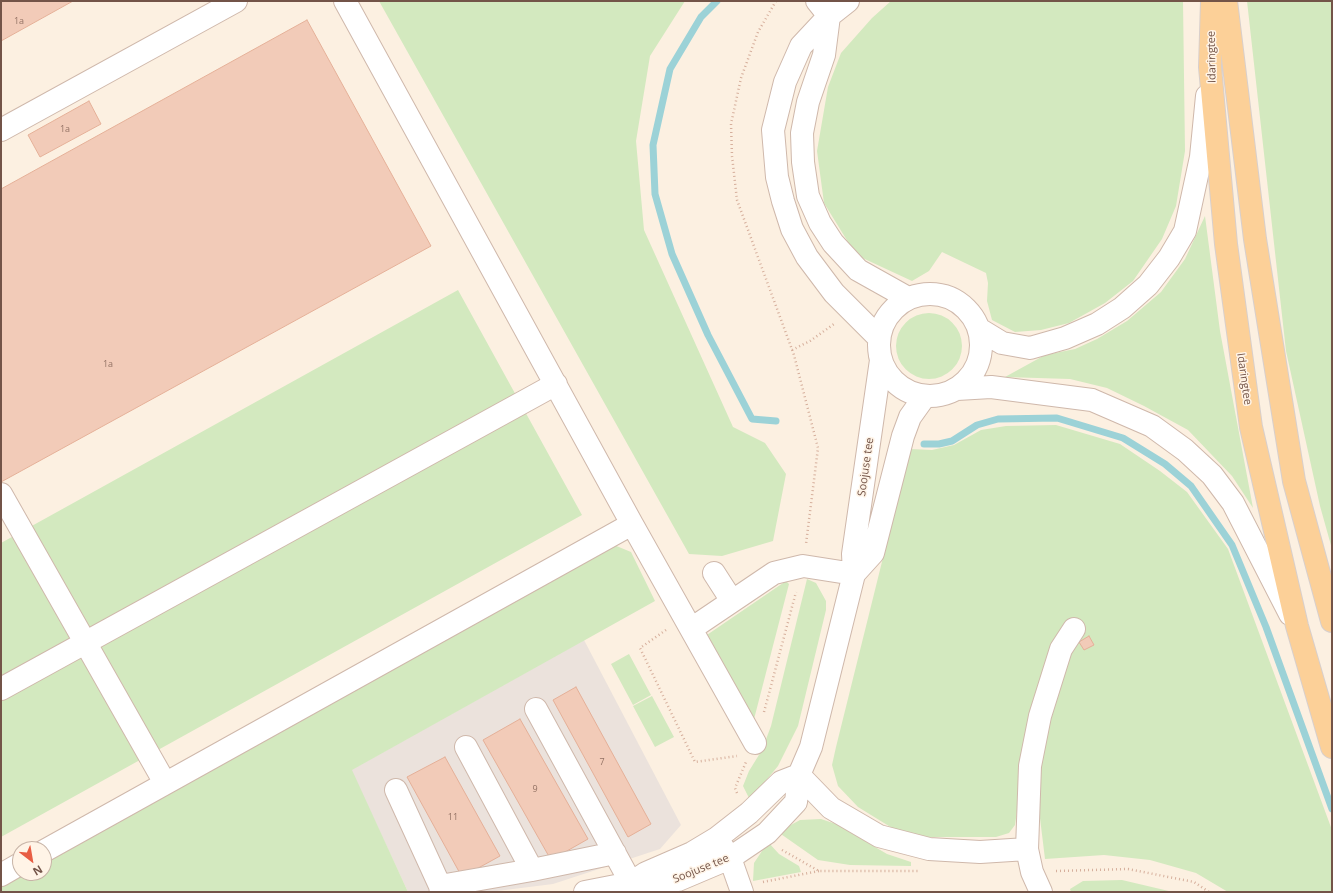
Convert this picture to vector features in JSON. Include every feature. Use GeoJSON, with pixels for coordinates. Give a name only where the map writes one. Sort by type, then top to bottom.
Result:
{"type":"FeatureCollection","features":[{"type":"Feature","properties":{"kind":"main road","name":"Idaringtee"},"geometry":{"type":"LineString","coordinates":[[1212,1],[1210,67],[1226,244],[1250,427],[1297,626],[1332,748]]}},
{"type":"Feature","properties":{"kind":"main road","name":"Idaringtee"},"geometry":{"type":"LineString","coordinates":[[1226,1],[1255,239],[1294,481],[1332,621]]}},
{"type":"Feature","properties":{"kind":"street"},"geometry":{"type":"LineString","coordinates":[[1,130],[236,1]]}},
{"type":"Feature","properties":{"kind":"street"},"geometry":{"type":"LineString","coordinates":[[345,1],[688,624],[752,749]]}},
{"type":"Feature","properties":{"kind":"street"},"geometry":{"type":"LineString","coordinates":[[848,1],[823,9],[801,46],[785,82],[773,130],[777,177],[782,201],[792,229],[807,257],[834,293],[879,338]]}},
{"type":"Feature","properties":{"kind":"street"},"geometry":{"type":"LineString","coordinates":[[823,9],[824,54],[808,102],[802,133],[803,162],[808,196],[820,223],[833,244],[858,270],[908,298]]}},
{"type":"Feature","properties":{"kind":"street"},"geometry":{"type":"LineString","coordinates":[[979,329],[1002,343],[1030,348],[1065,338],[1097,324],[1122,308],[1148,285],[1169,258],[1185,231],[1201,157],[1210,67]]}},
{"type":"Feature","properties":{"kind":"street"},"geometry":{"type":"LineString","coordinates":[[957,389],[969,378],[978,363],[982,346],[979,329],[971,314],[958,302],[942,295],[925,294],[908,298],[894,308],[884,322],[879,338],[881,360],[885,370],[895,383],[909,392],[925,396],[941,395],[957,389],[991,388],[1092,400],[1152,426],[1185,450],[1212,475],[1233,503],[1297,626]]}},
{"type":"Feature","properties":{"kind":"street","name":"Soojuse tee"},"geometry":{"type":"LineString","coordinates":[[585,892],[631,883],[647,886],[678,880],[730,858],[767,833],[796,802],[799,775],[811,747],[854,574],[853,554],[881,360]]}},
{"type":"Feature","properties":{"kind":"street"},"geometry":{"type":"LineString","coordinates":[[1,689],[556,384]]}},
{"type":"Feature","properties":{"kind":"street","name":"Soojuse tee"},"geometry":{"type":"LineString","coordinates":[[854,574],[873,553],[902,436],[910,417],[925,396]]}},
{"type":"Feature","properties":{"kind":"street"},"geometry":{"type":"LineString","coordinates":[[1,494],[165,783]]}},
{"type":"Feature","properties":{"kind":"street"},"geometry":{"type":"LineString","coordinates":[[52,847],[632,524]]}},
{"type":"Feature","properties":{"kind":"street"},"geometry":{"type":"LineString","coordinates":[[688,624],[732,601],[774,573],[803,566],[854,574]]}},
{"type":"Feature","properties":{"kind":"street"},"geometry":{"type":"LineString","coordinates":[[714,573],[732,601]]}},
{"type":"Feature","properties":{"kind":"street"},"geometry":{"type":"LineString","coordinates":[[1041,892],[1032,872],[1027,849],[1030,766],[1040,716],[1061,649],[1074,629]]}},
{"type":"Feature","properties":{"kind":"street"},"geometry":{"type":"LineString","coordinates":[[536,709],[631,883]]}},
{"type":"Feature","properties":{"kind":"street"},"geometry":{"type":"LineString","coordinates":[[466,747],[532,870]]}},
{"type":"Feature","properties":{"kind":"street"},"geometry":{"type":"LineString","coordinates":[[799,775],[831,808],[879,836],[929,849],[980,852],[1027,849]]}},
{"type":"Feature","properties":{"kind":"street","name":"Soojuse tee"},"geometry":{"type":"LineString","coordinates":[[631,883],[646,873],[692,853],[717,838],[749,812],[781,782],[799,775]]}},
{"type":"Feature","properties":{"kind":"street"},"geometry":{"type":"LineString","coordinates":[[396,790],[441,889],[615,853]]}},
{"type":"Feature","properties":{"kind":"street"},"geometry":{"type":"LineString","coordinates":[[717,838],[730,858],[742,892]]}},
{"type":"Feature","properties":{"kind":"street"},"geometry":{"type":"LineString","coordinates":[[1,875],[12,869]]}},
{"type":"Feature","properties":{"kind":"path"},"geometry":{"type":"LineString","coordinates":[[749,812],[739,799],[735,788],[752,749],[803,566],[818,448],[792,350],[737,200],[732,156],[731,124],[741,78],[758,32],[776,1]]}},
{"type":"Feature","properties":{"kind":"path"},"geometry":{"type":"LineString","coordinates":[[792,350],[810,341],[837,322],[850,309]]}},
{"type":"Feature","properties":{"kind":"path"},"geometry":{"type":"LineString","coordinates":[[688,624],[640,648],[695,762],[752,749]]}},
{"type":"Feature","properties":{"kind":"path"},"geometry":{"type":"LineString","coordinates":[[767,833],[784,853],[819,871],[922,871]]}},
{"type":"Feature","properties":{"kind":"path"},"geometry":{"type":"LineString","coordinates":[[1032,872],[1128,869],[1194,882],[1209,892]]}},
{"type":"Feature","properties":{"kind":"shaded area"},"geometry":{"type":"Polygon","coordinates":[[[584,640],[681,825],[660,849],[553,884],[489,892],[408,892],[351,770],[584,640]]]}},
{"type":"Feature","properties":{"kind":"green space"},"geometry":{"type":"Polygon","coordinates":[[[379,1],[685,1],[650,56],[636,141],[644,230],[733,427],[765,443],[786,474],[773,541],[722,556],[689,554],[379,1]]]}},
{"type":"Feature","properties":{"kind":"green space"},"geometry":{"type":"Polygon","coordinates":[[[891,1],[1183,1],[1185,151],[1176,206],[1162,239],[1133,281],[1105,303],[1069,323],[1041,330],[1015,332],[992,320],[987,301],[988,283],[986,273],[942,252],[929,271],[912,281],[856,255],[824,203],[817,151],[828,87],[841,53],[872,18],[891,1]]]}},
{"type":"Feature","properties":{"kind":"green space"},"geometry":{"type":"Polygon","coordinates":[[[1247,1],[1332,1],[1332,549],[1320,506],[1286,351],[1247,1]]]}},
{"type":"Feature","properties":{"kind":"green space"},"geometry":{"type":"Polygon","coordinates":[[[1205,216],[1220,331],[1253,508],[1232,476],[1188,430],[1144,406],[1107,388],[1070,379],[1005,377],[1045,355],[1075,349],[1097,339],[1127,321],[1161,292],[1185,259],[1205,216]]]}},
{"type":"Feature","properties":{"kind":"green space"},"geometry":{"type":"Polygon","coordinates":[[[458,290],[582,515],[1,837],[1,543],[458,290]]]}},
{"type":"Feature","properties":{"kind":"green space"},"geometry":{"type":"Polygon","coordinates":[[[923,313],[935,313],[942,315],[953,322],[960,333],[962,346],[960,359],[953,370],[942,377],[935,379],[923,379],[916,377],[905,370],[898,359],[896,352],[896,340],[898,333],[905,322],[916,315],[923,313]]]}},
{"type":"Feature","properties":{"kind":"green space"},"geometry":{"type":"Polygon","coordinates":[[[1056,425],[1120,444],[1160,471],[1187,492],[1228,549],[1332,830],[1332,892],[1228,892],[1196,873],[1150,860],[1104,855],[1045,859],[1039,810],[1017,811],[1015,825],[1009,833],[996,837],[924,837],[897,831],[858,807],[838,786],[832,765],[910,449],[932,450],[954,445],[981,430],[1006,426],[1056,425]]]}},
{"type":"Feature","properties":{"kind":"green space"},"geometry":{"type":"Polygon","coordinates":[[[614,545],[631,552],[655,601],[352,770],[408,892],[1,892],[1,884],[12,878],[12,881],[52,881],[52,856],[614,545]]]}},
{"type":"Feature","properties":{"kind":"green space"},"geometry":{"type":"Polygon","coordinates":[[[807,579],[816,583],[826,601],[826,610],[798,726],[778,766],[750,800],[743,786],[749,771],[762,750],[771,726],[807,579]]]}},
{"type":"Feature","properties":{"kind":"green space"},"geometry":{"type":"Polygon","coordinates":[[[786,581],[789,584],[753,723],[701,639],[786,581]]]}},
{"type":"Feature","properties":{"kind":"green space"},"geometry":{"type":"Polygon","coordinates":[[[629,654],[651,695],[633,705],[611,664],[629,654]]]}},
{"type":"Feature","properties":{"kind":"green space"},"geometry":{"type":"Polygon","coordinates":[[[652,696],[674,737],[655,747],[633,706],[652,696]]]}},
{"type":"Feature","properties":{"kind":"green space"},"geometry":{"type":"Polygon","coordinates":[[[821,819],[836,824],[887,854],[911,862],[911,866],[850,865],[818,860],[778,832],[800,820],[821,819]]]}},
{"type":"Feature","properties":{"kind":"green space"},"geometry":{"type":"Polygon","coordinates":[[[768,842],[779,854],[799,866],[801,872],[753,881],[754,863],[768,842]]]}},
{"type":"Feature","properties":{"kind":"green space"},"geometry":{"type":"Polygon","coordinates":[[[1122,880],[1173,892],[1071,892],[1070,889],[1083,881],[1122,880]]]}},
{"type":"Feature","properties":{"kind":"building"},"geometry":{"type":"Polygon","coordinates":[[[1,1],[73,1],[1,41],[1,1]]]}},
{"type":"Feature","properties":{"kind":"building"},"geometry":{"type":"Polygon","coordinates":[[[307,20],[431,246],[1,482],[1,189],[307,20]]]}},
{"type":"Feature","properties":{"kind":"building"},"geometry":{"type":"Polygon","coordinates":[[[89,101],[101,124],[40,157],[28,135],[89,101]]]}},
{"type":"Feature","properties":{"kind":"building"},"geometry":{"type":"Polygon","coordinates":[[[1089,636],[1094,645],[1084,650],[1079,642],[1089,636]]]}},
{"type":"Feature","properties":{"kind":"building"},"geometry":{"type":"Polygon","coordinates":[[[576,687],[651,824],[628,837],[553,700],[576,687]]]}},
{"type":"Feature","properties":{"kind":"building"},"geometry":{"type":"Polygon","coordinates":[[[520,719],[588,839],[551,860],[483,740],[520,719]]]}},
{"type":"Feature","properties":{"kind":"building"},"geometry":{"type":"Polygon","coordinates":[[[445,757],[500,856],[462,877],[407,777],[445,757]]]}},
{"type":"Feature","properties":{"kind":"waterway"},"geometry":{"type":"LineString","coordinates":[[717,1],[701,17],[670,69],[653,145],[655,194],[672,254],[708,335],[752,419],[776,421]]}},
{"type":"Feature","properties":{"kind":"waterway"},"geometry":{"type":"LineString","coordinates":[[924,444],[939,444],[952,441],[977,425],[998,419],[1057,418],[1123,438],[1165,464],[1191,486],[1232,545],[1266,627],[1332,809]]}}]}
